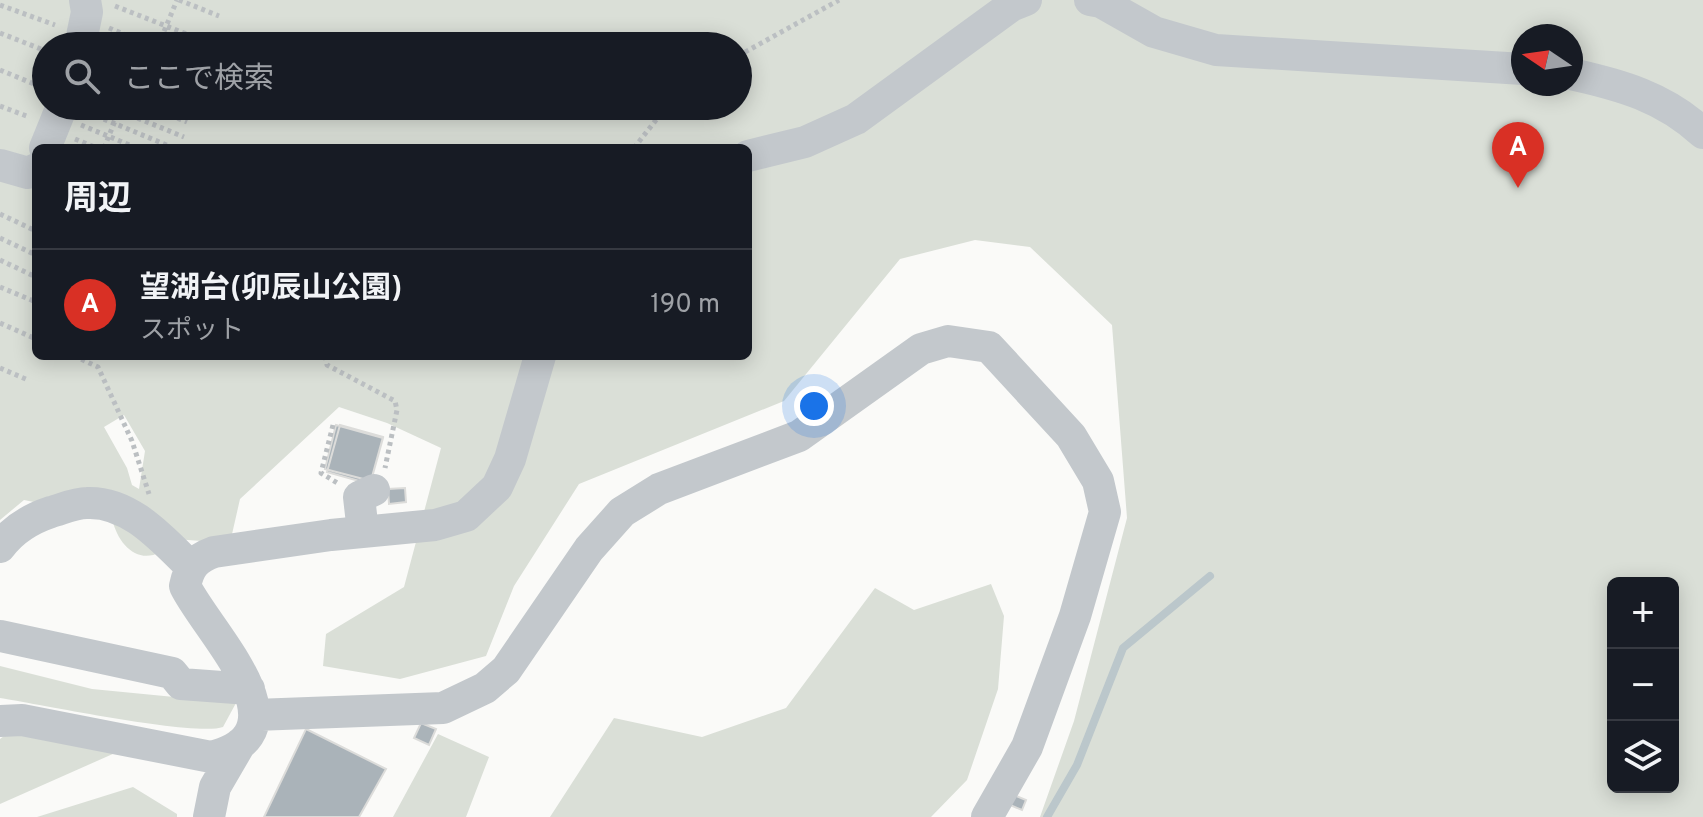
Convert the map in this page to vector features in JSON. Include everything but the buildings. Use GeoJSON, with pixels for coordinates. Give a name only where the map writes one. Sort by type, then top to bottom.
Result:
{"type":"FeatureCollection","features":[{"type":"Feature","properties":{"kind":"street"},"geometry":{"type":"LineString","coordinates":[[752,155],[805,142],[856,119],[1011,6],[1026,0]]}},
{"type":"Feature","properties":{"kind":"street"},"geometry":{"type":"LineString","coordinates":[[1090,0],[1101,2],[1154,32],[1216,50],[1511,68]]}},
{"type":"Feature","properties":{"kind":"street"},"geometry":{"type":"LineString","coordinates":[[1583,77],[1627,87],[1678,110],[1703,133]]}},
{"type":"Feature","properties":{"kind":"street"},"geometry":{"type":"LineString","coordinates":[[0,165],[28,173],[32,171]]}},
{"type":"Feature","properties":{"kind":"street"},"geometry":{"type":"LineString","coordinates":[[0,636],[172,673],[181,684],[252,702],[443,708],[485,688],[506,670],[589,549],[622,512],[659,489],[799,436],[921,349],[948,341],[989,347],[1071,436],[1098,481],[1105,512],[1075,616],[1027,747],[987,817]]}},
{"type":"Feature","properties":{"kind":"street"},"geometry":{"type":"LineString","coordinates":[[209,817],[215,787],[240,744],[252,702],[230,654],[185,586],[191,567],[198,558],[214,552],[435,525],[466,516],[497,487],[510,459],[539,360]]}},
{"type":"Feature","properties":{"kind":"street"},"geometry":{"type":"LineString","coordinates":[[363,532],[359,497],[379,481]]}},
{"type":"Feature","properties":{"kind":"street"},"geometry":{"type":"LineString","coordinates":[[0,547],[10,533],[36,517],[85,502],[127,513],[153,530],[191,567]]}},
{"type":"Feature","properties":{"kind":"street"},"geometry":{"type":"LineString","coordinates":[[0,721],[22,720],[211,757],[227,753],[240,744]]}},
{"type":"Feature","properties":{"kind":"path"},"geometry":{"type":"LineString","coordinates":[[164,32],[178,0],[219,16]]}},
{"type":"Feature","properties":{"kind":"path"},"geometry":{"type":"LineString","coordinates":[[752,48],[839,0]]}},
{"type":"Feature","properties":{"kind":"path"},"geometry":{"type":"LineString","coordinates":[[0,5],[90,21],[166,26],[181,32]]}},
{"type":"Feature","properties":{"kind":"path"},"geometry":{"type":"LineString","coordinates":[[90,21],[117,32]]}},
{"type":"Feature","properties":{"kind":"path"},"geometry":{"type":"LineString","coordinates":[[0,33],[32,46]]}},
{"type":"Feature","properties":{"kind":"path"},"geometry":{"type":"LineString","coordinates":[[0,70],[32,96]]}},
{"type":"Feature","properties":{"kind":"path"},"geometry":{"type":"LineString","coordinates":[[0,106],[32,111]]}},
{"type":"Feature","properties":{"kind":"path"},"geometry":{"type":"LineString","coordinates":[[68,120],[127,144]]}},
{"type":"Feature","properties":{"kind":"path"},"geometry":{"type":"LineString","coordinates":[[74,120],[160,144]]}},
{"type":"Feature","properties":{"kind":"path"},"geometry":{"type":"LineString","coordinates":[[106,144],[115,120]]}},
{"type":"Feature","properties":{"kind":"path"},"geometry":{"type":"LineString","coordinates":[[142,120],[184,137]]}},
{"type":"Feature","properties":{"kind":"path"},"geometry":{"type":"LineString","coordinates":[[182,120],[187,122]]}},
{"type":"Feature","properties":{"kind":"path"},"geometry":{"type":"LineString","coordinates":[[637,144],[656,120]]}},
{"type":"Feature","properties":{"kind":"path"},"geometry":{"type":"LineString","coordinates":[[0,214],[32,229]]}},
{"type":"Feature","properties":{"kind":"path"},"geometry":{"type":"LineString","coordinates":[[0,238],[32,253]]}},
{"type":"Feature","properties":{"kind":"path"},"geometry":{"type":"LineString","coordinates":[[0,260],[32,275]]}},
{"type":"Feature","properties":{"kind":"path"},"geometry":{"type":"LineString","coordinates":[[0,287],[32,300]]}},
{"type":"Feature","properties":{"kind":"path"},"geometry":{"type":"LineString","coordinates":[[0,323],[32,337]]}},
{"type":"Feature","properties":{"kind":"path"},"geometry":{"type":"LineString","coordinates":[[83,360],[98,367],[132,441],[150,498]]}},
{"type":"Feature","properties":{"kind":"path"},"geometry":{"type":"LineString","coordinates":[[326,360],[327,365],[338,373],[395,401],[397,410],[379,481]]}},
{"type":"Feature","properties":{"kind":"path"},"geometry":{"type":"LineString","coordinates":[[0,368],[28,380]]}},
{"type":"Feature","properties":{"kind":"path"},"geometry":{"type":"LineString","coordinates":[[321,473],[333,425]]}},
{"type":"Feature","properties":{"kind":"shaded area"},"geometry":{"type":"Polygon","coordinates":[[[0,0],[1703,0],[1703,817],[1040,817],[1074,721],[1127,518],[1112,325],[1030,247],[975,240],[900,259],[784,401],[579,484],[514,586],[486,656],[400,679],[323,666],[326,634],[404,587],[441,448],[387,423],[339,407],[240,499],[230,543],[174,539],[164,549],[145,556],[136,554],[121,540],[112,518],[24,500],[0,520],[0,0]],[[124,415],[104,427],[127,468],[132,485],[139,489],[145,451],[124,415]]]}},
{"type":"Feature","properties":{"kind":"shaded area"},"geometry":{"type":"Polygon","coordinates":[[[991,584],[1004,616],[998,689],[967,780],[931,817],[550,817],[614,718],[702,737],[786,708],[875,588],[914,610],[991,584]]]}},
{"type":"Feature","properties":{"kind":"shaded area"},"geometry":{"type":"Polygon","coordinates":[[[0,666],[92,689],[236,703],[223,727],[207,729],[116,718],[0,698],[0,666]]]}},
{"type":"Feature","properties":{"kind":"shaded area"},"geometry":{"type":"Polygon","coordinates":[[[16,727],[115,753],[0,804],[0,739],[16,727]]]}},
{"type":"Feature","properties":{"kind":"shaded area"},"geometry":{"type":"Polygon","coordinates":[[[438,734],[489,757],[466,817],[393,817],[438,734]]]}},
{"type":"Feature","properties":{"kind":"shaded area"},"geometry":{"type":"Polygon","coordinates":[[[133,787],[177,814],[177,817],[37,817],[133,787]]]}},
{"type":"Feature","properties":{"kind":"waterway"},"geometry":{"type":"LineString","coordinates":[[1047,817],[1077,765],[1123,648],[1210,576]]}},
{"type":"Feature","properties":{"kind":"place","name":"望湖台(卯辰山公園)"},"geometry":{"type":"Point","coordinates":[1518,188]}}]}
